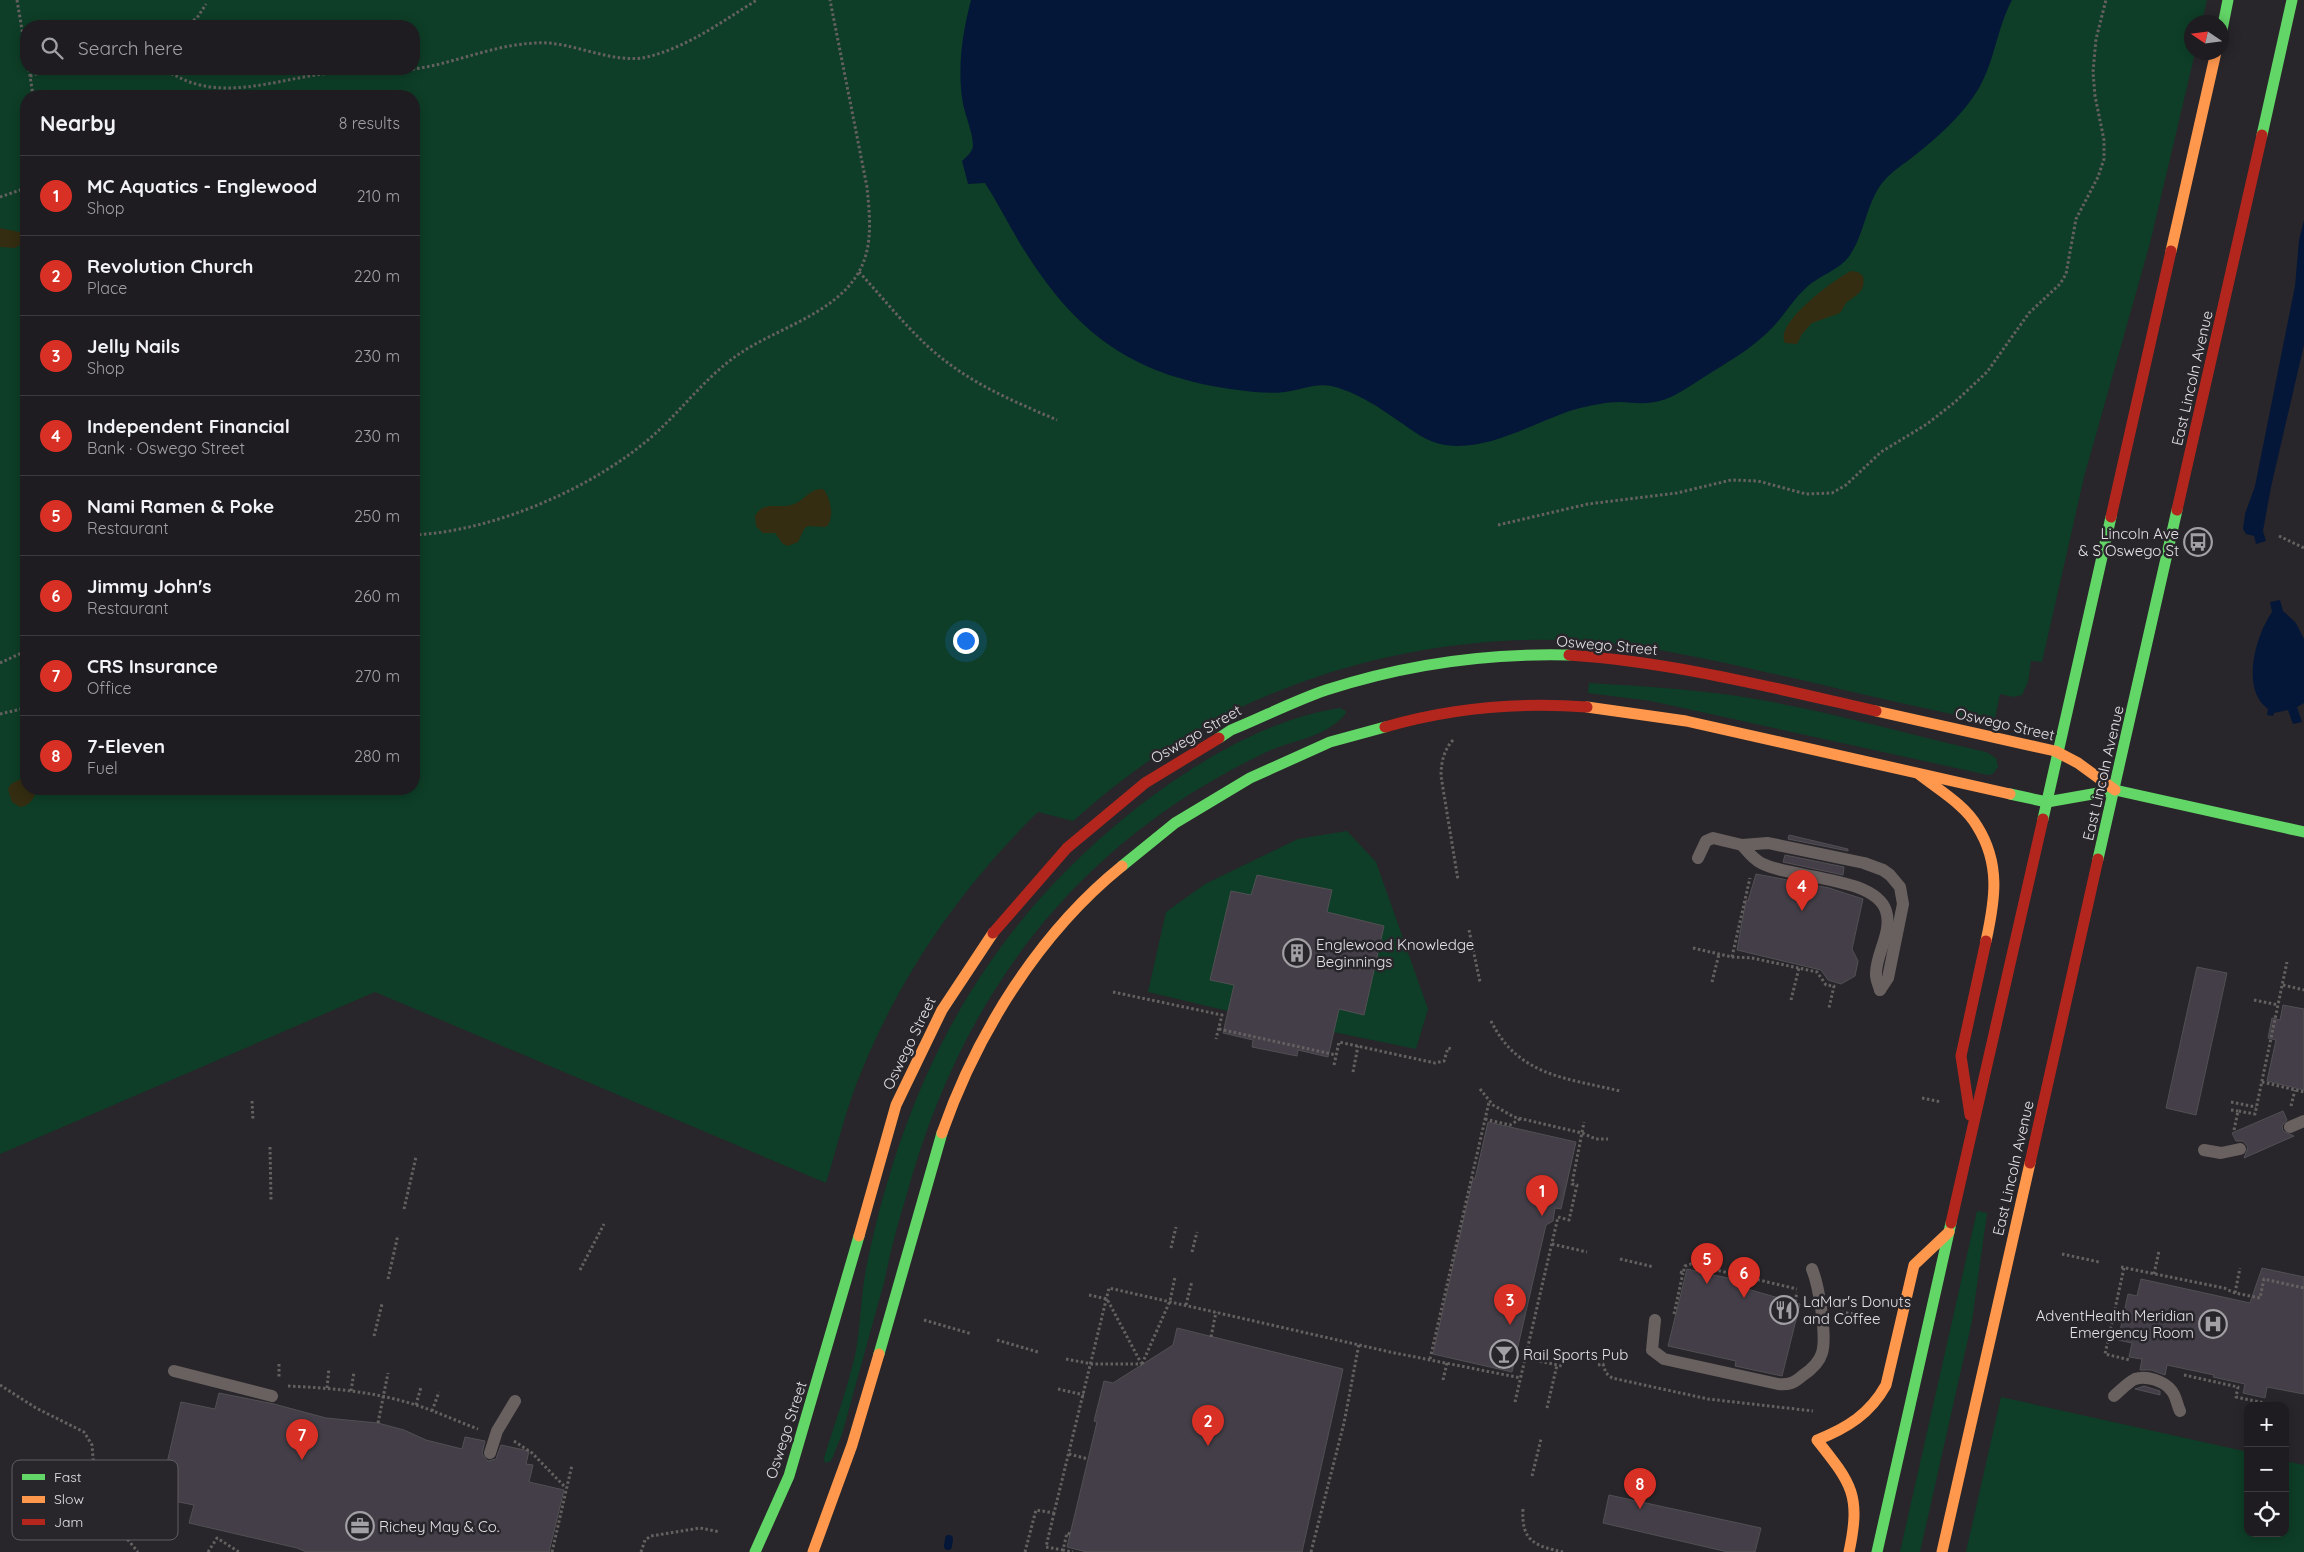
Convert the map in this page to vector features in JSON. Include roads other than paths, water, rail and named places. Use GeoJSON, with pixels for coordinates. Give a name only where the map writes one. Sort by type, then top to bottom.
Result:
{"type":"FeatureCollection","features":[{"type":"Feature","properties":{"kind":"main road"},"geometry":{"type":"LineString","coordinates":[[2225,15],[2228,0]]}},
{"type":"Feature","properties":{"kind":"main road","name":"East Lincoln Avenue"},"geometry":{"type":"LineString","coordinates":[[1942,1552],[2292,0]]}},
{"type":"Feature","properties":{"kind":"main road"},"geometry":{"type":"LineString","coordinates":[[1877,1552],[2214,60]]}},
{"type":"Feature","properties":{"kind":"main road","name":"Oswego Street"},"geometry":{"type":"LineString","coordinates":[[756,1552],[786,1482],[800,1441],[888,1130],[906,1080],[936,1019],[974,956],[998,922],[1033,881],[1091,824],[1142,784],[1181,758],[1211,740],[1274,709],[1342,684],[1390,672],[1454,660],[1534,654],[1614,659],[1678,667],[2058,751],[2115,790],[2304,832]]}},
{"type":"Feature","properties":{"kind":"main road","name":"Oswego Street"},"geometry":{"type":"LineString","coordinates":[[813,1552],[836,1496],[867,1402],[933,1159],[957,1094],[982,1040],[1021,977],[1066,920],[1106,879],[1171,826],[1258,773],[1325,744],[1359,732],[1408,721],[1500,706],[1582,706],[1646,714],[2047,802],[2115,790]]}},
{"type":"Feature","properties":{"kind":"main road"},"geometry":{"type":"LineString","coordinates":[[1920,775],[1956,803],[1977,825],[1985,841],[1994,871],[1994,904],[1961,1056],[1972,1131]]}},
{"type":"Feature","properties":{"kind":"main road"},"geometry":{"type":"LineString","coordinates":[[1849,1552],[1856,1521],[1853,1489],[1842,1470],[1817,1440],[1858,1421],[1871,1410],[1880,1398],[1886,1384],[1914,1265],[1949,1232]]}},
{"type":"Feature","properties":{"kind":"lane"},"geometry":{"type":"LineString","coordinates":[[1698,858],[1703,845],[1708,839],[1718,839],[1742,845],[1768,843],[1864,863],[1883,870],[1895,880],[1902,895],[1902,914],[1888,978],[1880,990],[1876,975],[1887,916],[1883,904],[1878,898],[1861,889],[1769,867],[1754,859],[1742,845]]}},
{"type":"Feature","properties":{"kind":"lane"},"geometry":{"type":"LineString","coordinates":[[2290,1127],[2304,1121]]}},
{"type":"Feature","properties":{"kind":"lane"},"geometry":{"type":"LineString","coordinates":[[2204,1150],[2221,1153],[2240,1149]]}},
{"type":"Feature","properties":{"kind":"lane"},"geometry":{"type":"LineString","coordinates":[[1655,1320],[1652,1350],[1664,1359],[1778,1384],[1792,1383],[1812,1369],[1822,1353],[1823,1343],[1818,1287],[1812,1269]]}},
{"type":"Feature","properties":{"kind":"lane"},"geometry":{"type":"LineString","coordinates":[[174,1371],[272,1396]]}},
{"type":"Feature","properties":{"kind":"lane"},"geometry":{"type":"LineString","coordinates":[[2114,1396],[2135,1379],[2152,1379],[2161,1382],[2171,1389],[2180,1411]]}},
{"type":"Feature","properties":{"kind":"lane"},"geometry":{"type":"LineString","coordinates":[[490,1453],[497,1431],[515,1401]]}},
{"type":"Feature","properties":{"kind":"water"},"geometry":{"type":"Polygon","coordinates":[[[971,0],[2012,0],[1993,55],[1979,88],[1958,117],[1883,182],[1877,190],[1850,255],[1841,265],[1807,287],[1777,323],[1756,343],[1689,387],[1666,399],[1649,403],[1620,402],[1580,408],[1496,440],[1462,446],[1445,445],[1432,441],[1366,400],[1340,388],[1325,385],[1279,393],[1261,392],[1202,384],[1170,375],[1141,363],[1114,348],[1090,330],[1046,283],[985,183],[968,184],[962,161],[969,155],[973,141],[963,104],[960,78],[963,39],[971,0]]]}},
{"type":"Feature","properties":{"kind":"water"},"geometry":{"type":"Polygon","coordinates":[[[2304,220],[2304,345],[2271,487],[2263,531],[2266,541],[2256,544],[2254,536],[2246,534],[2243,529],[2245,514],[2255,486],[2295,286],[2299,240],[2304,220]]]}},
{"type":"Feature","properties":{"kind":"water"},"geometry":{"type":"Polygon","coordinates":[[[2280,600],[2283,611],[2296,623],[2304,639],[2304,703],[2297,707],[2302,722],[2293,724],[2288,710],[2274,713],[2273,716],[2267,715],[2268,709],[2259,700],[2253,676],[2256,648],[2272,612],[2270,602],[2280,600]]]}},
{"type":"Feature","properties":{"kind":"waterway"},"geometry":{"type":"LineString","coordinates":[[948,1546],[949,1539]]}},
{"type":"Feature","properties":{"kind":"place","name":"Lincoln Ave & S Oswego St"},"geometry":{"type":"Point","coordinates":[2198,542]}},
{"type":"Feature","properties":{"kind":"place","name":"Independent Financial"},"geometry":{"type":"Point","coordinates":[1802,911]}},
{"type":"Feature","properties":{"kind":"place","name":"Englewood Knowledge Beginnings"},"geometry":{"type":"Point","coordinates":[1297,953]}},
{"type":"Feature","properties":{"kind":"place","name":"MC Aquatics - Englewood"},"geometry":{"type":"Point","coordinates":[1542,1216]}},
{"type":"Feature","properties":{"kind":"place","name":"Nami Ramen & Poke"},"geometry":{"type":"Point","coordinates":[1707,1284]}},
{"type":"Feature","properties":{"kind":"place","name":"Jimmy John's"},"geometry":{"type":"Point","coordinates":[1744,1298]}},
{"type":"Feature","properties":{"kind":"place","name":"LaMar's Donuts and Coffee"},"geometry":{"type":"Point","coordinates":[1784,1310]}},
{"type":"Feature","properties":{"kind":"place","name":"AdventHealth Meridian Emergency Room"},"geometry":{"type":"Point","coordinates":[2213,1324]}},
{"type":"Feature","properties":{"kind":"place","name":"Jelly Nails"},"geometry":{"type":"Point","coordinates":[1510,1325]}},
{"type":"Feature","properties":{"kind":"place","name":"Rail Sports Pub"},"geometry":{"type":"Point","coordinates":[1504,1354]}},
{"type":"Feature","properties":{"kind":"place","name":"Revolution Church"},"geometry":{"type":"Point","coordinates":[1208,1446]}},
{"type":"Feature","properties":{"kind":"place","name":"CRS Insurance"},"geometry":{"type":"Point","coordinates":[302,1460]}},
{"type":"Feature","properties":{"kind":"place","name":"7-Eleven"},"geometry":{"type":"Point","coordinates":[1640,1509]}},
{"type":"Feature","properties":{"kind":"place","name":"Richey May & Co."},"geometry":{"type":"Point","coordinates":[360,1526]}}]}
